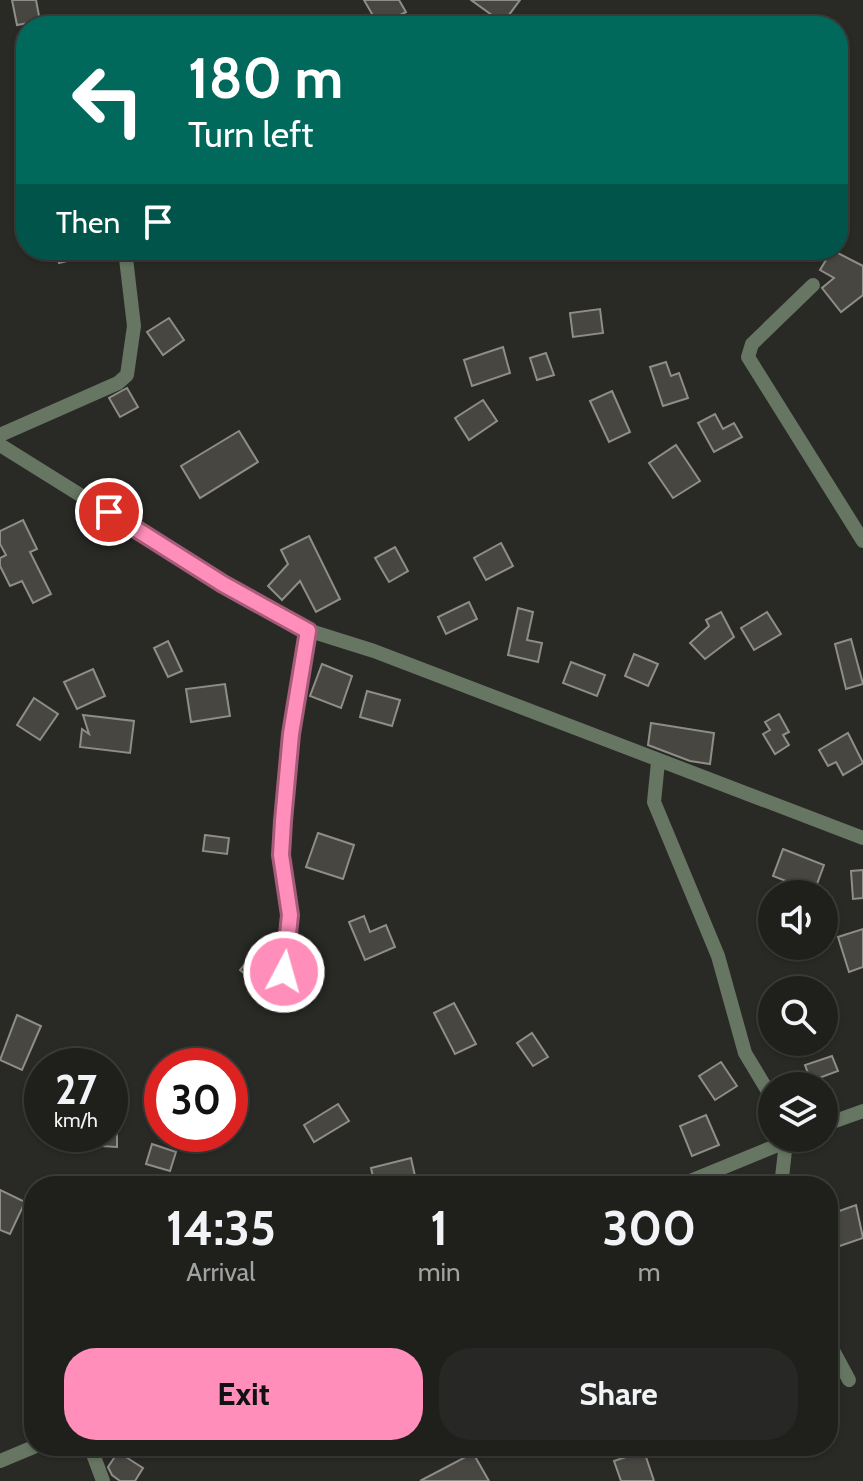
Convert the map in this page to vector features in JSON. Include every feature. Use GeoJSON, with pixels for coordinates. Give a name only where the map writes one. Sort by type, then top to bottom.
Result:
{"type":"FeatureCollection","features":[{"type":"Feature","properties":{"kind":"street"},"geometry":{"type":"LineString","coordinates":[[0,435],[118,383],[127,375],[134,326],[126,260]]}},
{"type":"Feature","properties":{"kind":"street"},"geometry":{"type":"LineString","coordinates":[[813,285],[752,344],[748,357],[863,541]]}},
{"type":"Feature","properties":{"kind":"street"},"geometry":{"type":"LineString","coordinates":[[0,445],[223,584],[308,631],[374,651],[863,838]]}},
{"type":"Feature","properties":{"kind":"street"},"geometry":{"type":"LineString","coordinates":[[284,972],[290,915],[281,855],[283,821],[291,734],[308,631]]}},
{"type":"Feature","properties":{"kind":"street"},"geometry":{"type":"LineString","coordinates":[[658,762],[654,802],[718,956],[745,1053],[758,1075]]}},
{"type":"Feature","properties":{"kind":"street"},"geometry":{"type":"LineString","coordinates":[[838,1120],[863,1111]]}},
{"type":"Feature","properties":{"kind":"street"},"geometry":{"type":"LineString","coordinates":[[702,1176],[761,1152]]}},
{"type":"Feature","properties":{"kind":"street"},"geometry":{"type":"LineString","coordinates":[[783,1176],[788,1152]]}},
{"type":"Feature","properties":{"kind":"street"},"geometry":{"type":"LineString","coordinates":[[838,1360],[849,1380]]}},
{"type":"Feature","properties":{"kind":"street"},"geometry":{"type":"LineString","coordinates":[[0,1461],[24,1451]]}},
{"type":"Feature","properties":{"kind":"street"},"geometry":{"type":"LineString","coordinates":[[94,1456],[103,1481]]}},
{"type":"Feature","properties":{"kind":"building"},"geometry":{"type":"Polygon","coordinates":[[[12,0],[36,0],[39,16],[16,16],[16,20],[12,0]]]}},
{"type":"Feature","properties":{"kind":"building"},"geometry":{"type":"Polygon","coordinates":[[[364,0],[399,0],[406,12],[398,16],[373,16],[364,0]]]}},
{"type":"Feature","properties":{"kind":"building"},"geometry":{"type":"Polygon","coordinates":[[[471,0],[520,0],[508,16],[493,16],[471,0]]]}},
{"type":"Feature","properties":{"kind":"building"},"geometry":{"type":"Polygon","coordinates":[[[848,258],[863,266],[863,295],[841,312],[822,288],[834,278],[820,270],[826,260],[848,258]]]}},
{"type":"Feature","properties":{"kind":"building"},"geometry":{"type":"Polygon","coordinates":[[[600,309],[603,333],[573,337],[570,313],[600,309]]]}},
{"type":"Feature","properties":{"kind":"building"},"geometry":{"type":"Polygon","coordinates":[[[169,318],[184,340],[163,355],[147,332],[169,318]]]}},
{"type":"Feature","properties":{"kind":"building"},"geometry":{"type":"Polygon","coordinates":[[[503,347],[510,373],[472,386],[464,360],[503,347]]]}},
{"type":"Feature","properties":{"kind":"building"},"geometry":{"type":"Polygon","coordinates":[[[546,353],[554,375],[537,380],[530,358],[546,353]]]}},
{"type":"Feature","properties":{"kind":"building"},"geometry":{"type":"Polygon","coordinates":[[[666,362],[671,376],[679,373],[688,398],[663,406],[650,367],[666,362]]]}},
{"type":"Feature","properties":{"kind":"building"},"geometry":{"type":"Polygon","coordinates":[[[127,388],[138,407],[120,417],[109,398],[127,388]]]}},
{"type":"Feature","properties":{"kind":"building"},"geometry":{"type":"Polygon","coordinates":[[[612,391],[630,432],[609,442],[590,401],[612,391]]]}},
{"type":"Feature","properties":{"kind":"building"},"geometry":{"type":"Polygon","coordinates":[[[483,400],[497,421],[469,440],[455,418],[483,400]]]}},
{"type":"Feature","properties":{"kind":"building"},"geometry":{"type":"Polygon","coordinates":[[[715,414],[723,429],[734,423],[742,437],[714,452],[698,423],[715,414]]]}},
{"type":"Feature","properties":{"kind":"building"},"geometry":{"type":"Polygon","coordinates":[[[239,431],[258,462],[200,498],[181,466],[239,431]]]}},
{"type":"Feature","properties":{"kind":"building"},"geometry":{"type":"Polygon","coordinates":[[[676,445],[700,481],[673,498],[649,463],[676,445]]]}},
{"type":"Feature","properties":{"kind":"building"},"geometry":{"type":"Polygon","coordinates":[[[23,520],[37,549],[30,552],[51,594],[33,603],[22,581],[10,586],[0,566],[0,558],[6,555],[0,544],[0,531],[23,520]]]}},
{"type":"Feature","properties":{"kind":"building"},"geometry":{"type":"Polygon","coordinates":[[[309,536],[340,599],[316,612],[300,581],[282,600],[268,586],[288,564],[281,550],[309,536]]]}},
{"type":"Feature","properties":{"kind":"building"},"geometry":{"type":"Polygon","coordinates":[[[501,543],[513,566],[486,580],[474,558],[501,543]]]}},
{"type":"Feature","properties":{"kind":"building"},"geometry":{"type":"Polygon","coordinates":[[[395,547],[408,571],[389,582],[375,558],[395,547]]]}},
{"type":"Feature","properties":{"kind":"building"},"geometry":{"type":"Polygon","coordinates":[[[469,602],[477,619],[446,634],[438,617],[469,602]]]}},
{"type":"Feature","properties":{"kind":"building"},"geometry":{"type":"Polygon","coordinates":[[[518,608],[533,612],[527,640],[542,643],[538,662],[508,655],[518,608]]]}},
{"type":"Feature","properties":{"kind":"building"},"geometry":{"type":"Polygon","coordinates":[[[721,612],[734,637],[705,659],[690,643],[709,626],[706,620],[721,612]]]}},
{"type":"Feature","properties":{"kind":"building"},"geometry":{"type":"Polygon","coordinates":[[[767,612],[781,634],[754,650],[741,628],[767,612]]]}},
{"type":"Feature","properties":{"kind":"building"},"geometry":{"type":"Polygon","coordinates":[[[851,639],[863,684],[846,689],[835,644],[851,639]]]}},
{"type":"Feature","properties":{"kind":"building"},"geometry":{"type":"Polygon","coordinates":[[[168,641],[182,671],[168,677],[154,648],[168,641]]]}},
{"type":"Feature","properties":{"kind":"building"},"geometry":{"type":"Polygon","coordinates":[[[634,654],[658,664],[648,686],[625,676],[634,654]]]}},
{"type":"Feature","properties":{"kind":"building"},"geometry":{"type":"Polygon","coordinates":[[[571,662],[605,675],[597,696],[563,683],[571,662]]]}},
{"type":"Feature","properties":{"kind":"building"},"geometry":{"type":"Polygon","coordinates":[[[322,664],[352,676],[341,708],[310,696],[322,664]]]}},
{"type":"Feature","properties":{"kind":"building"},"geometry":{"type":"Polygon","coordinates":[[[93,669],[105,696],[77,709],[64,682],[93,669]]]}},
{"type":"Feature","properties":{"kind":"building"},"geometry":{"type":"Polygon","coordinates":[[[225,684],[230,716],[191,722],[186,689],[225,684]]]}},
{"type":"Feature","properties":{"kind":"building"},"geometry":{"type":"Polygon","coordinates":[[[367,691],[400,700],[392,726],[360,717],[367,691]]]}},
{"type":"Feature","properties":{"kind":"building"},"geometry":{"type":"Polygon","coordinates":[[[34,698],[58,714],[40,740],[17,725],[34,698]]]}},
{"type":"Feature","properties":{"kind":"building"},"geometry":{"type":"Polygon","coordinates":[[[779,714],[789,732],[783,735],[789,745],[775,754],[763,734],[770,730],[765,722],[779,714]]]}},
{"type":"Feature","properties":{"kind":"building"},"geometry":{"type":"Polygon","coordinates":[[[83,715],[134,721],[130,753],[80,747],[82,729],[89,734],[83,715]]]}},
{"type":"Feature","properties":{"kind":"building"},"geometry":{"type":"Polygon","coordinates":[[[651,723],[714,733],[710,764],[690,761],[648,745],[651,723]]]}},
{"type":"Feature","properties":{"kind":"building"},"geometry":{"type":"Polygon","coordinates":[[[848,733],[863,763],[843,775],[836,762],[828,766],[819,750],[848,733]]]}},
{"type":"Feature","properties":{"kind":"building"},"geometry":{"type":"Polygon","coordinates":[[[318,833],[354,845],[343,879],[306,867],[318,833]]]}},
{"type":"Feature","properties":{"kind":"building"},"geometry":{"type":"Polygon","coordinates":[[[205,835],[229,838],[227,854],[203,851],[205,835]]]}},
{"type":"Feature","properties":{"kind":"building"},"geometry":{"type":"Polygon","coordinates":[[[783,849],[824,865],[818,880],[783,880],[773,876],[783,849]]]}},
{"type":"Feature","properties":{"kind":"building"},"geometry":{"type":"Polygon","coordinates":[[[863,870],[863,898],[853,899],[851,871],[863,870]]]}},
{"type":"Feature","properties":{"kind":"building"},"geometry":{"type":"Polygon","coordinates":[[[364,916],[370,932],[386,925],[395,947],[365,960],[349,922],[364,916]]]}},
{"type":"Feature","properties":{"kind":"building"},"geometry":{"type":"Polygon","coordinates":[[[863,929],[863,967],[849,972],[838,937],[863,929]]]}},
{"type":"Feature","properties":{"kind":"building"},"geometry":{"type":"Polygon","coordinates":[[[254,953],[274,968],[260,986],[240,970],[254,953]]]}},
{"type":"Feature","properties":{"kind":"building"},"geometry":{"type":"Polygon","coordinates":[[[454,1003],[476,1044],[455,1054],[434,1013],[454,1003]]]}},
{"type":"Feature","properties":{"kind":"building"},"geometry":{"type":"Polygon","coordinates":[[[17,1015],[41,1026],[32,1048],[24,1048],[22,1070],[0,1060],[17,1015]]]}},
{"type":"Feature","properties":{"kind":"building"},"geometry":{"type":"Polygon","coordinates":[[[532,1033],[548,1057],[533,1066],[517,1043],[532,1033]]]}},
{"type":"Feature","properties":{"kind":"building"},"geometry":{"type":"Polygon","coordinates":[[[832,1056],[838,1071],[808,1072],[805,1065],[832,1056]]]}},
{"type":"Feature","properties":{"kind":"building"},"geometry":{"type":"Polygon","coordinates":[[[721,1062],[737,1086],[715,1100],[699,1076],[721,1062]]]}},
{"type":"Feature","properties":{"kind":"building"},"geometry":{"type":"Polygon","coordinates":[[[338,1104],[349,1121],[314,1142],[304,1125],[338,1104]]]}},
{"type":"Feature","properties":{"kind":"building"},"geometry":{"type":"Polygon","coordinates":[[[706,1115],[719,1145],[692,1156],[680,1126],[706,1115]]]}},
{"type":"Feature","properties":{"kind":"building"},"geometry":{"type":"Polygon","coordinates":[[[150,1152],[176,1152],[170,1171],[146,1164],[150,1152]]]}},
{"type":"Feature","properties":{"kind":"building"},"geometry":{"type":"Polygon","coordinates":[[[411,1158],[415,1176],[373,1176],[371,1168],[411,1158]]]}},
{"type":"Feature","properties":{"kind":"building"},"geometry":{"type":"Polygon","coordinates":[[[0,1190],[24,1204],[10,1234],[0,1230],[0,1190]]]}},
{"type":"Feature","properties":{"kind":"building"},"geometry":{"type":"Polygon","coordinates":[[[856,1205],[863,1238],[838,1247],[838,1211],[856,1205]]]}},
{"type":"Feature","properties":{"kind":"building"},"geometry":{"type":"Polygon","coordinates":[[[115,1456],[124,1456],[143,1468],[135,1481],[120,1481],[108,1467],[115,1456]]]}},
{"type":"Feature","properties":{"kind":"building"},"geometry":{"type":"Polygon","coordinates":[[[467,1456],[475,1456],[489,1481],[420,1481],[467,1456]]]}},
{"type":"Feature","properties":{"kind":"building"},"geometry":{"type":"Polygon","coordinates":[[[629,1456],[646,1456],[654,1481],[621,1481],[614,1461],[629,1456]]]}},
{"type":"Feature","properties":{"kind":"route"},"geometry":{"type":"LineString","coordinates":[[109,512],[223,584],[308,631],[291,734],[283,821],[281,855],[290,915],[284,972]]}}]}
